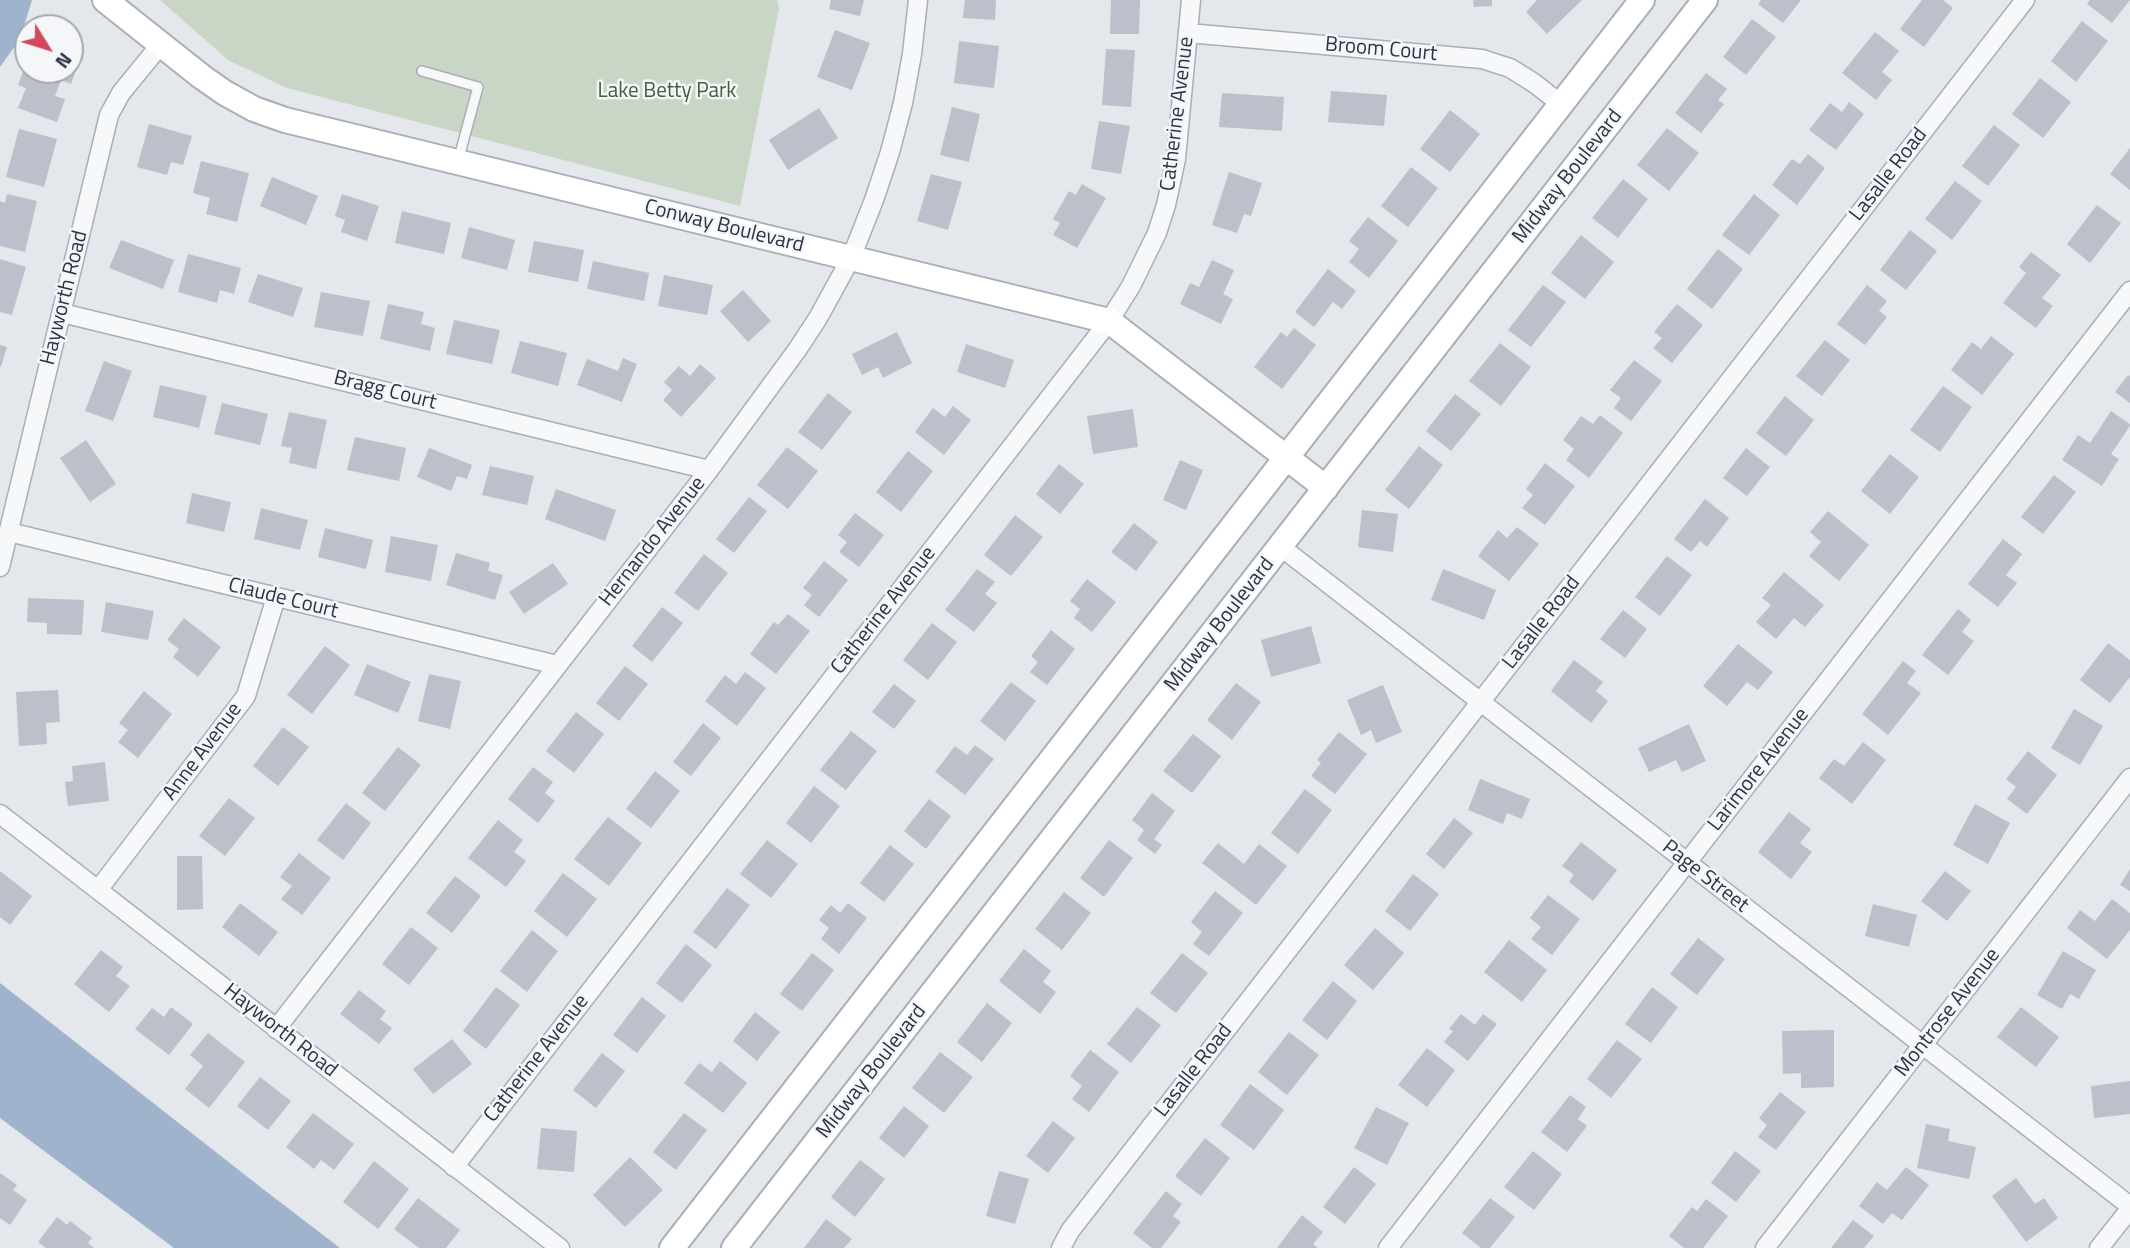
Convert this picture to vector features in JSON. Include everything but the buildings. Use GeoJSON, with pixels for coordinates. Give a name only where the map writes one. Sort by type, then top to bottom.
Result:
{"type":"FeatureCollection","features":[{"type":"Feature","properties":{"kind":"street","name":"Conway Boulevard"},"geometry":{"type":"LineString","coordinates":[[105,0],[225,93],[254,109],[285,120],[1109,321],[1326,488]]}},
{"type":"Feature","properties":{"kind":"street","name":"Hernando Avenue"},"geometry":{"type":"LineString","coordinates":[[276,1029],[709,470],[797,350],[851,258],[874,200],[896,128],[912,54],[918,0]]}},
{"type":"Feature","properties":{"kind":"street","name":"Catherine Avenue"},"geometry":{"type":"LineString","coordinates":[[454,1167],[1109,321],[1145,261],[1166,205],[1175,159],[1191,0]]}},
{"type":"Feature","properties":{"kind":"street"},"geometry":{"type":"LineString","coordinates":[[672,1248],[1642,0]]}},
{"type":"Feature","properties":{"kind":"street","name":"Midway Boulevard"},"geometry":{"type":"LineString","coordinates":[[734,1248],[1705,0]]}},
{"type":"Feature","properties":{"kind":"street","name":"Lasalle Road"},"geometry":{"type":"LineString","coordinates":[[1061,1248],[1070,1231],[2025,0]]}},
{"type":"Feature","properties":{"kind":"street","name":"Broom Court"},"geometry":{"type":"LineString","coordinates":[[1188,33],[1482,59],[1510,68],[1561,104]]}},
{"type":"Feature","properties":{"kind":"street","name":"Hayworth Road"},"geometry":{"type":"LineString","coordinates":[[0,567],[109,115],[121,93],[161,44]]}},
{"type":"Feature","properties":{"kind":"street","name":"Larimore Avenue"},"geometry":{"type":"LineString","coordinates":[[1388,1248],[2130,292]]}},
{"type":"Feature","properties":{"kind":"street","name":"Bragg Court"},"geometry":{"type":"LineString","coordinates":[[62,313],[709,470]]}},
{"type":"Feature","properties":{"kind":"street","name":"Claude Court"},"geometry":{"type":"LineString","coordinates":[[9,532],[557,665]]}},
{"type":"Feature","properties":{"kind":"street","name":"Page Street"},"geometry":{"type":"LineString","coordinates":[[1281,547],[2130,1207]]}},
{"type":"Feature","properties":{"kind":"street","name":"Anne Avenue"},"geometry":{"type":"LineString","coordinates":[[98,890],[246,696],[276,597]]}},
{"type":"Feature","properties":{"kind":"street","name":"Montrose Avenue"},"geometry":{"type":"LineString","coordinates":[[1765,1248],[2130,778]]}},
{"type":"Feature","properties":{"kind":"street","name":"Hayworth Road"},"geometry":{"type":"LineString","coordinates":[[0,814],[560,1248]]}},
{"type":"Feature","properties":{"kind":"street"},"geometry":{"type":"LineString","coordinates":[[2099,1248],[2130,1207]]}},
{"type":"Feature","properties":{"kind":"lane"},"geometry":{"type":"LineString","coordinates":[[422,71],[478,87],[458,162]]}},
{"type":"Feature","properties":{"kind":"green space","name":"Lake Betty Park"},"geometry":{"type":"Polygon","coordinates":[[[160,0],[777,0],[779,9],[740,206],[287,88],[228,60],[160,0]]]}},
{"type":"Feature","properties":{"kind":"water"},"geometry":{"type":"Polygon","coordinates":[[[0,0],[32,0],[28,14],[14,14],[14,47],[0,67],[0,0]]]}},
{"type":"Feature","properties":{"kind":"water"},"geometry":{"type":"Polygon","coordinates":[[[0,983],[340,1248],[174,1248],[0,1118],[0,983]]]}}]}
